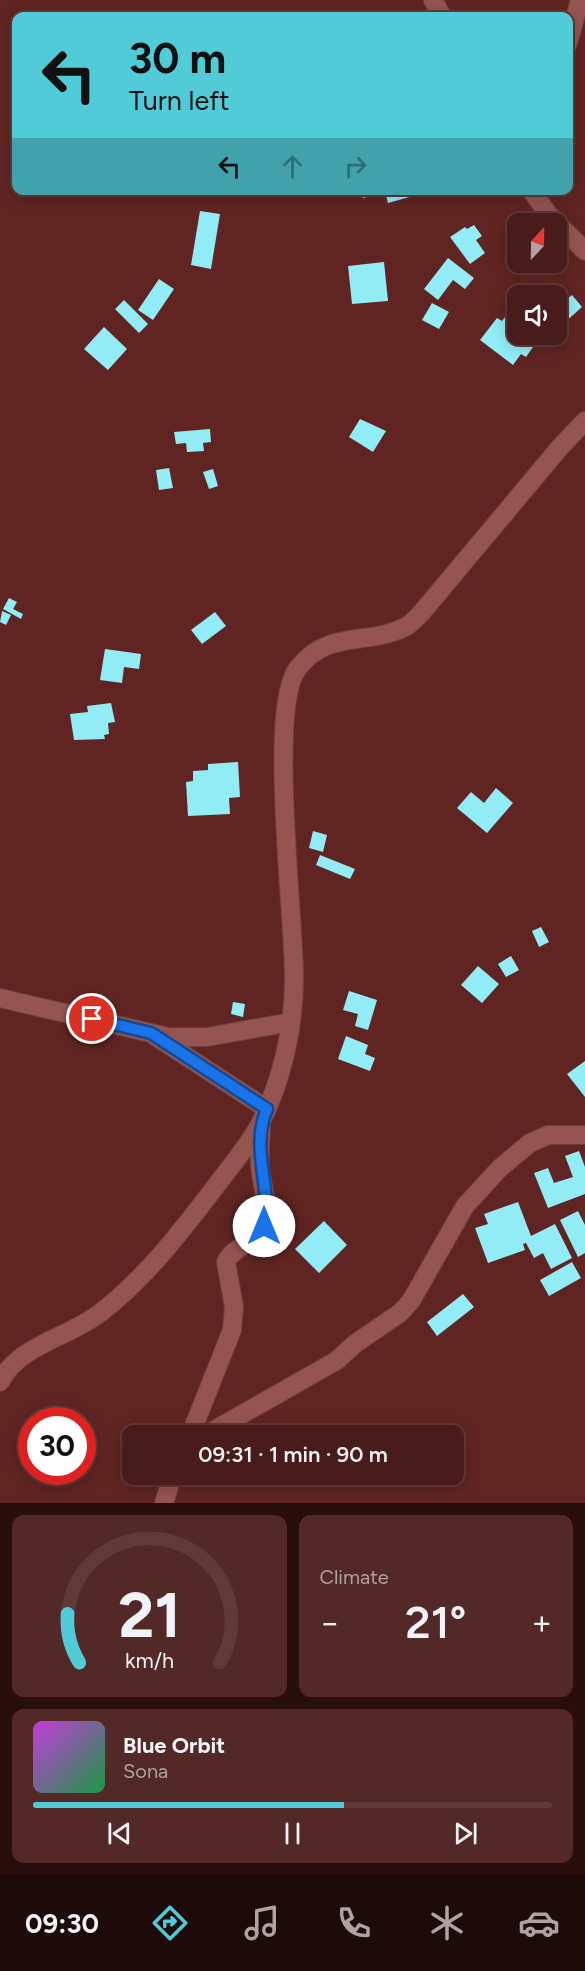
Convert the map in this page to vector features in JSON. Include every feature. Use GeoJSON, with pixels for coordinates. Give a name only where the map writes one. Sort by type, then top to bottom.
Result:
{"type":"FeatureCollection","features":[{"type":"Feature","properties":{"kind":"street"},"geometry":{"type":"LineString","coordinates":[[573,25],[580,0]]}},
{"type":"Feature","properties":{"kind":"street"},"geometry":{"type":"LineString","coordinates":[[535,195],[548,213]]}},
{"type":"Feature","properties":{"kind":"street"},"geometry":{"type":"LineString","coordinates":[[549,213],[550,195]]}},
{"type":"Feature","properties":{"kind":"street"},"geometry":{"type":"LineString","coordinates":[[567,233],[585,251]]}},
{"type":"Feature","properties":{"kind":"street"},"geometry":{"type":"LineString","coordinates":[[0,1382],[24,1356],[100,1314],[172,1244],[251,1140],[264,1115],[291,1022],[294,980],[286,826],[285,716],[288,691],[296,669],[315,651],[334,642],[406,627],[423,611],[561,446],[585,422]]}},
{"type":"Feature","properties":{"kind":"street"},"geometry":{"type":"LineString","coordinates":[[0,998],[168,1037],[207,1037],[291,1022]]}},
{"type":"Feature","properties":{"kind":"street"},"geometry":{"type":"LineString","coordinates":[[151,1033],[264,1115]]}},
{"type":"Feature","properties":{"kind":"street"},"geometry":{"type":"LineString","coordinates":[[194,1425],[232,1330],[234,1307],[226,1262],[236,1249],[261,1232],[264,1226],[266,1214],[260,1166],[264,1115]]}},
{"type":"Feature","properties":{"kind":"street"},"geometry":{"type":"LineString","coordinates":[[223,1425],[336,1361],[356,1343],[400,1313],[411,1301],[465,1206],[480,1188],[530,1143],[548,1135],[585,1135]]}},
{"type":"Feature","properties":{"kind":"street"},"geometry":{"type":"LineString","coordinates":[[164,1503],[170,1485]]}},
{"type":"Feature","properties":{"kind":"building"},"geometry":{"type":"Polygon","coordinates":[[[386,195],[413,195],[413,196],[388,203],[386,195]]]}},
{"type":"Feature","properties":{"kind":"building"},"geometry":{"type":"Polygon","coordinates":[[[200,211],[220,214],[211,269],[191,265],[200,211]]]}},
{"type":"Feature","properties":{"kind":"building"},"geometry":{"type":"Polygon","coordinates":[[[474,225],[482,236],[476,240],[485,253],[470,264],[450,237],[465,227],[467,229],[474,225]]]}},
{"type":"Feature","properties":{"kind":"building"},"geometry":{"type":"Polygon","coordinates":[[[448,258],[474,278],[465,289],[453,280],[438,300],[424,289],[448,258]]]}},
{"type":"Feature","properties":{"kind":"building"},"geometry":{"type":"Polygon","coordinates":[[[384,262],[388,301],[352,304],[348,266],[384,262]]]}},
{"type":"Feature","properties":{"kind":"building"},"geometry":{"type":"Polygon","coordinates":[[[159,279],[174,289],[153,320],[138,310],[159,279]]]}},
{"type":"Feature","properties":{"kind":"building"},"geometry":{"type":"Polygon","coordinates":[[[572,295],[582,307],[567,320],[567,299],[572,295]]]}},
{"type":"Feature","properties":{"kind":"building"},"geometry":{"type":"Polygon","coordinates":[[[124,300],[148,324],[139,333],[115,309],[124,300]]]}},
{"type":"Feature","properties":{"kind":"building"},"geometry":{"type":"Polygon","coordinates":[[[432,303],[449,312],[439,329],[422,320],[432,303]]]}},
{"type":"Feature","properties":{"kind":"building"},"geometry":{"type":"Polygon","coordinates":[[[505,317],[507,319],[507,345],[534,345],[526,357],[521,354],[513,365],[480,340],[497,318],[502,321],[505,317]]]}},
{"type":"Feature","properties":{"kind":"building"},"geometry":{"type":"Polygon","coordinates":[[[104,327],[127,349],[108,370],[84,349],[104,327]]]}},
{"type":"Feature","properties":{"kind":"building"},"geometry":{"type":"Polygon","coordinates":[[[360,419],[386,431],[373,452],[349,437],[360,419]]]}},
{"type":"Feature","properties":{"kind":"building"},"geometry":{"type":"Polygon","coordinates":[[[210,429],[211,442],[203,443],[204,451],[187,452],[186,443],[176,444],[174,432],[210,429]]]}},
{"type":"Feature","properties":{"kind":"building"},"geometry":{"type":"Polygon","coordinates":[[[169,468],[173,488],[159,490],[156,470],[169,468]]]}},
{"type":"Feature","properties":{"kind":"building"},"geometry":{"type":"Polygon","coordinates":[[[213,469],[218,486],[209,489],[203,472],[213,469]]]}},
{"type":"Feature","properties":{"kind":"building"},"geometry":{"type":"Polygon","coordinates":[[[9,598],[17,602],[13,609],[23,614],[21,619],[3,609],[9,598]]]}},
{"type":"Feature","properties":{"kind":"building"},"geometry":{"type":"Polygon","coordinates":[[[2,611],[11,615],[6,625],[0,622],[2,611]]]}},
{"type":"Feature","properties":{"kind":"building"},"geometry":{"type":"Polygon","coordinates":[[[215,612],[226,626],[202,644],[191,630],[215,612]]]}},
{"type":"Feature","properties":{"kind":"building"},"geometry":{"type":"Polygon","coordinates":[[[105,649],[141,654],[139,669],[124,667],[122,683],[100,680],[105,649]]]}},
{"type":"Feature","properties":{"kind":"building"},"geometry":{"type":"Polygon","coordinates":[[[111,703],[115,722],[108,723],[109,734],[104,735],[105,739],[74,740],[70,714],[88,712],[87,706],[111,703]]]}},
{"type":"Feature","properties":{"kind":"building"},"geometry":{"type":"Polygon","coordinates":[[[238,762],[240,797],[229,798],[230,814],[188,816],[186,782],[193,781],[193,771],[208,770],[208,764],[238,762]]]}},
{"type":"Feature","properties":{"kind":"building"},"geometry":{"type":"Polygon","coordinates":[[[496,788],[513,803],[487,833],[457,808],[471,792],[484,803],[496,788]]]}},
{"type":"Feature","properties":{"kind":"building"},"geometry":{"type":"Polygon","coordinates":[[[313,831],[327,835],[323,852],[309,848],[313,831]]]}},
{"type":"Feature","properties":{"kind":"building"},"geometry":{"type":"Polygon","coordinates":[[[320,855],[355,869],[350,879],[316,865],[320,855]]]}},
{"type":"Feature","properties":{"kind":"building"},"geometry":{"type":"Polygon","coordinates":[[[541,927],[549,942],[539,947],[532,931],[541,927]]]}},
{"type":"Feature","properties":{"kind":"building"},"geometry":{"type":"Polygon","coordinates":[[[511,956],[519,970],[506,977],[498,964],[511,956]]]}},
{"type":"Feature","properties":{"kind":"building"},"geometry":{"type":"Polygon","coordinates":[[[478,966],[499,984],[482,1003],[461,985],[478,966]]]}},
{"type":"Feature","properties":{"kind":"building"},"geometry":{"type":"Polygon","coordinates":[[[349,991],[377,1000],[368,1030],[355,1026],[358,1014],[343,1010],[349,991]]]}},
{"type":"Feature","properties":{"kind":"building"},"geometry":{"type":"Polygon","coordinates":[[[233,1002],[245,1004],[243,1017],[231,1014],[233,1002]]]}},
{"type":"Feature","properties":{"kind":"building"},"geometry":{"type":"Polygon","coordinates":[[[346,1036],[368,1045],[365,1054],[375,1058],[370,1071],[338,1059],[346,1036]]]}},
{"type":"Feature","properties":{"kind":"building"},"geometry":{"type":"Polygon","coordinates":[[[585,1061],[585,1097],[567,1074],[585,1061]]]}},
{"type":"Feature","properties":{"kind":"building"},"geometry":{"type":"Polygon","coordinates":[[[579,1151],[585,1167],[585,1194],[548,1208],[534,1173],[548,1168],[554,1183],[573,1177],[565,1156],[579,1151]]]}},
{"type":"Feature","properties":{"kind":"building"},"geometry":{"type":"Polygon","coordinates":[[[518,1202],[531,1236],[555,1224],[572,1258],[551,1269],[543,1253],[534,1258],[526,1243],[523,1244],[525,1250],[488,1263],[475,1228],[488,1224],[484,1214],[518,1202]]]}},
{"type":"Feature","properties":{"kind":"building"},"geometry":{"type":"Polygon","coordinates":[[[578,1211],[585,1225],[585,1253],[578,1257],[560,1220],[578,1211]]]}},
{"type":"Feature","properties":{"kind":"building"},"geometry":{"type":"Polygon","coordinates":[[[324,1221],[347,1245],[319,1273],[295,1249],[324,1221]]]}},
{"type":"Feature","properties":{"kind":"building"},"geometry":{"type":"Polygon","coordinates":[[[572,1262],[581,1278],[549,1296],[540,1280],[572,1262]]]}},
{"type":"Feature","properties":{"kind":"building"},"geometry":{"type":"Polygon","coordinates":[[[463,1294],[474,1307],[437,1336],[427,1322],[463,1294]]]}},
{"type":"Feature","properties":{"kind":"route"},"geometry":{"type":"LineString","coordinates":[[92,1019],[151,1033],[248,1099],[267,1109],[261,1122],[260,1166],[266,1214],[264,1226]]}}]}
